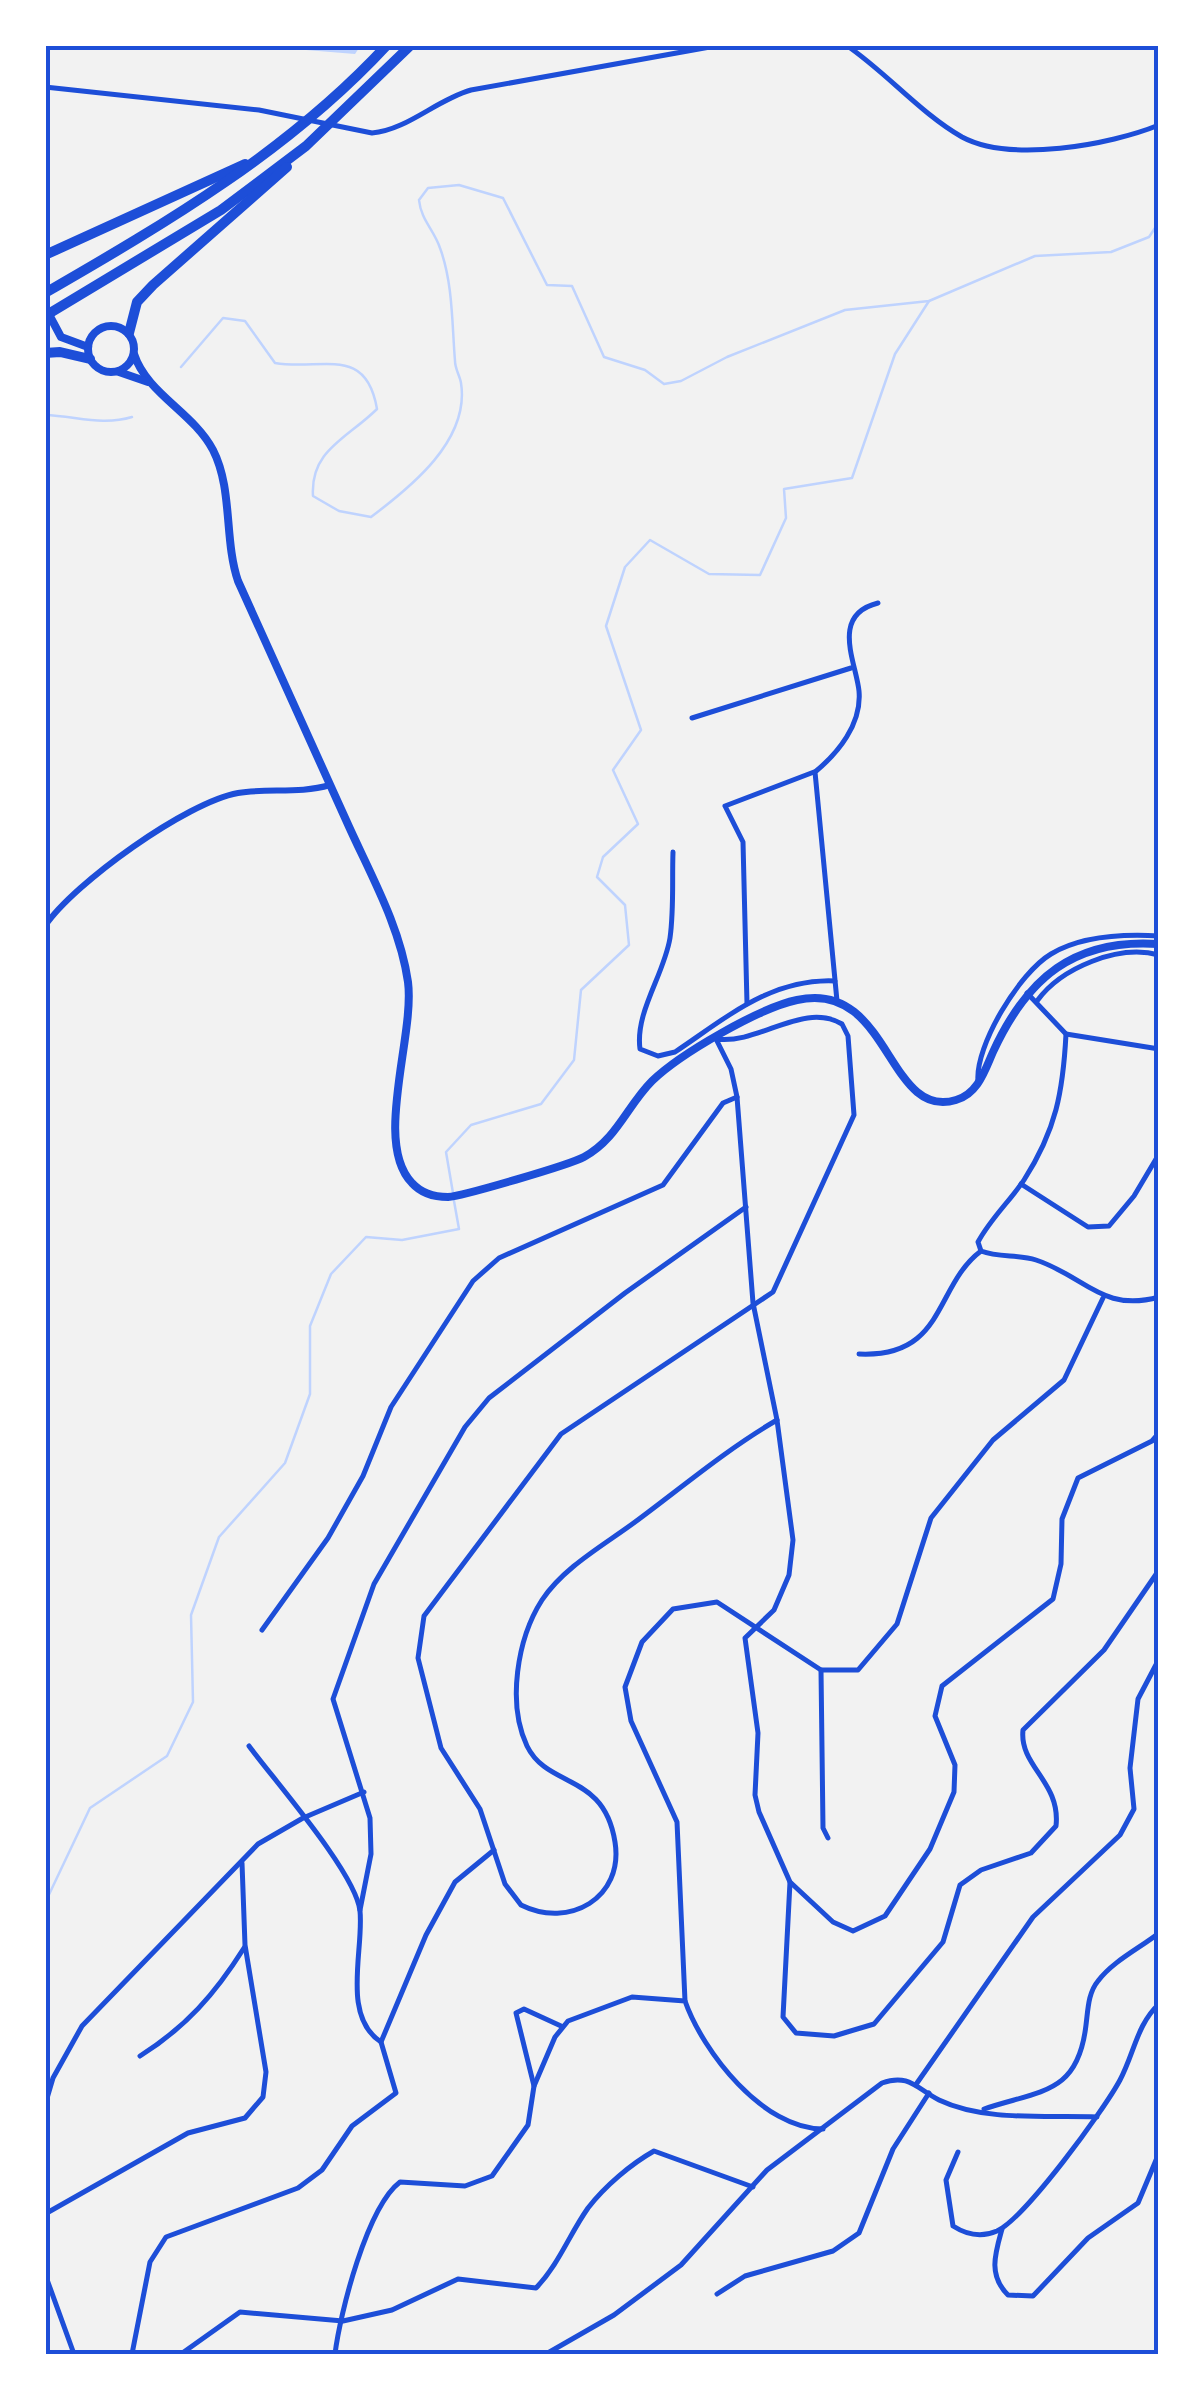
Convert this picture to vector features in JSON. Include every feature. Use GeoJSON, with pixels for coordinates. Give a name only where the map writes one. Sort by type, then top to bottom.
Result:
{"type":"FeatureCollection","features":[{"type":"Feature","properties":{"kind":"highway"},"geometry":{"type":"LineString","coordinates":[[45,293],[203,200],[339,92],[387,45]]}},
{"type":"Feature","properties":{"kind":"highway"},"geometry":{"type":"LineString","coordinates":[[129,333],[137,302],[153,284],[279,176],[411,45]]}},
{"type":"Feature","properties":{"kind":"highway"},"geometry":{"type":"LineString","coordinates":[[45,316],[222,210],[306,146]]}},
{"type":"Feature","properties":{"kind":"highway"},"geometry":{"type":"LineString","coordinates":[[45,255],[260,158]]}},
{"type":"Feature","properties":{"kind":"highway"},"geometry":{"type":"LineString","coordinates":[[45,353],[89,353]]}},
{"type":"Feature","properties":{"kind":"main road"},"geometry":{"type":"LineString","coordinates":[[45,307],[56,330],[89,353],[99,370],[148,382],[188,414],[216,456],[228,544],[238,582],[402,951],[410,1009],[396,1148],[406,1175],[420,1190],[452,1196],[582,1158],[610,1138],[655,1078],[785,1003],[810,998],[838,1001],[871,1026],[904,1080],[921,1094],[956,1100],[978,1083],[1027,993],[1042,976],[1076,957],[1129,944],[1159,944]]}},
{"type":"Feature","properties":{"kind":"main road"},"geometry":{"type":"LineString","coordinates":[[89,353],[100,328],[115,326],[129,333],[148,382]]}},
{"type":"Feature","properties":{"kind":"main road"},"geometry":{"type":"LineString","coordinates":[[118,372],[134,354]]}},
{"type":"Feature","properties":{"kind":"street"},"geometry":{"type":"LineString","coordinates":[[45,88],[281,114],[358,134],[389,130],[443,98],[471,90],[721,45]]}},
{"type":"Feature","properties":{"kind":"street"},"geometry":{"type":"LineString","coordinates":[[846,45],[958,134],[998,149],[1078,147],[1159,125]]}},
{"type":"Feature","properties":{"kind":"street"},"geometry":{"type":"LineString","coordinates":[[747,1004],[743,842],[725,806],[814,772],[846,740],[859,690],[851,668],[848,634],[856,617],[878,603]]}},
{"type":"Feature","properties":{"kind":"street"},"geometry":{"type":"LineString","coordinates":[[692,718],[851,668]]}},
{"type":"Feature","properties":{"kind":"street"},"geometry":{"type":"LineString","coordinates":[[814,772],[838,1001]]}},
{"type":"Feature","properties":{"kind":"street"},"geometry":{"type":"LineString","coordinates":[[45,926],[72,892],[197,808],[235,794],[303,792],[330,785]]}},
{"type":"Feature","properties":{"kind":"street"},"geometry":{"type":"LineString","coordinates":[[673,852],[670,937],[638,1032],[640,1049],[658,1056],[675,1052],[747,1004],[805,980],[836,981]]}},
{"type":"Feature","properties":{"kind":"street"},"geometry":{"type":"LineString","coordinates":[[978,1083],[977,1063],[989,1034],[1026,978],[1050,954],[1126,934],[1159,936]]}},
{"type":"Feature","properties":{"kind":"street"},"geometry":{"type":"LineString","coordinates":[[1037,1002],[1066,973],[1125,955],[1159,955]]}},
{"type":"Feature","properties":{"kind":"street"},"geometry":{"type":"LineString","coordinates":[[1027,993],[1066,1034],[1159,1049]]}},
{"type":"Feature","properties":{"kind":"street"},"geometry":{"type":"LineString","coordinates":[[777,1420],[567,1573],[544,1598],[532,1622],[517,1685],[522,1734],[540,1762],[585,1788],[601,1804],[615,1840],[617,1860],[608,1885],[590,1907],[577,1912],[530,1910],[509,1892],[480,1809],[441,1748],[418,1658],[424,1616],[561,1434],[753,1304],[774,1292],[854,1116],[848,1036],[842,1024],[817,1016],[740,1040],[716,1040],[731,1068],[737,1097],[753,1304],[777,1420],[792,1563],[774,1610],[745,1638],[758,1732],[756,1795],[790,1882],[783,2018],[796,2034],[834,2036],[874,2024],[943,1942],[960,1885],[981,1870],[1031,1854],[1047,1841],[1056,1826],[1057,1799],[1027,1754],[1023,1730],[1104,1650],[1159,1570]]}},
{"type":"Feature","properties":{"kind":"street"},"geometry":{"type":"LineString","coordinates":[[981,1252],[978,1242],[985,1229],[1021,1184],[1048,1136],[1063,1093],[1066,1034]]}},
{"type":"Feature","properties":{"kind":"street"},"geometry":{"type":"LineString","coordinates":[[262,1630],[328,1538],[363,1476],[391,1407],[473,1281],[499,1258],[663,1185],[723,1104],[737,1097]]}},
{"type":"Feature","properties":{"kind":"street"},"geometry":{"type":"LineString","coordinates":[[1021,1184],[1088,1227],[1109,1226],[1134,1196],[1159,1154]]}},
{"type":"Feature","properties":{"kind":"street"},"geometry":{"type":"LineString","coordinates":[[381,2042],[372,2036],[364,2020],[357,1989],[360,1910],[372,1854],[364,1792],[334,1709],[334,1688],[374,1584],[465,1427],[498,1390],[746,1207]]}},
{"type":"Feature","properties":{"kind":"street"},"geometry":{"type":"LineString","coordinates":[[859,1354],[878,1355],[926,1333],[968,1261],[981,1252],[1052,1265],[1072,1274],[1103,1298],[1126,1302],[1159,1297]]}},
{"type":"Feature","properties":{"kind":"street"},"geometry":{"type":"LineString","coordinates":[[822,2129],[797,2126],[750,2094],[715,2054],[685,2001],[677,1822],[631,1721],[625,1686],[642,1642],[673,1609],[716,1602],[759,1626],[822,1670],[858,1670],[897,1624],[932,1518],[992,1440],[1064,1380],[1103,1298]]}},
{"type":"Feature","properties":{"kind":"street"},"geometry":{"type":"LineString","coordinates":[[790,1882],[833,1922],[853,1931],[885,1916],[930,1849],[954,1792],[955,1765],[935,1716],[942,1686],[1052,1599],[1061,1564],[1062,1519],[1078,1478],[1152,1441],[1159,1433]]}},
{"type":"Feature","properties":{"kind":"street"},"geometry":{"type":"LineString","coordinates":[[917,2083],[1033,1918],[1120,1835],[1134,1809],[1130,1768],[1138,1699],[1159,1659]]}},
{"type":"Feature","properties":{"kind":"street"},"geometry":{"type":"LineString","coordinates":[[822,1670],[824,1828],[828,1838]]}},
{"type":"Feature","properties":{"kind":"street"},"geometry":{"type":"LineString","coordinates":[[249,1746],[328,1850],[360,1910]]}},
{"type":"Feature","properties":{"kind":"street"},"geometry":{"type":"LineString","coordinates":[[45,2106],[52,2078],[82,2026],[269,1835],[364,1792]]}},
{"type":"Feature","properties":{"kind":"street"},"geometry":{"type":"LineString","coordinates":[[132,2354],[150,2262],[166,2237],[298,2188],[322,2170],[352,2126],[396,2094],[381,2042],[426,1935],[456,1882],[494,1850]]}},
{"type":"Feature","properties":{"kind":"street"},"geometry":{"type":"LineString","coordinates":[[45,2214],[188,2133],[245,2118],[263,2097],[266,2072],[246,1945],[242,1863]]}},
{"type":"Feature","properties":{"kind":"street"},"geometry":{"type":"LineString","coordinates":[[981,2110],[1062,2084],[1080,2059],[1089,2000],[1097,1981],[1159,1933]]}},
{"type":"Feature","properties":{"kind":"street"},"geometry":{"type":"LineString","coordinates":[[140,2056],[180,2032],[218,1989],[246,1945]]}},
{"type":"Feature","properties":{"kind":"street"},"geometry":{"type":"LineString","coordinates":[[335,2354],[364,2245],[384,2198],[400,2182],[465,2186],[492,2176],[528,2125],[534,2086],[561,2026],[632,1997],[685,2001]]}},
{"type":"Feature","properties":{"kind":"street"},"geometry":{"type":"LineString","coordinates":[[1159,2004],[1145,2020],[1120,2079],[1097,2117],[1002,2229],[994,2261],[1000,2287],[1008,2295],[1033,2296],[1088,2238],[1138,2203],[1159,2153]]}},
{"type":"Feature","properties":{"kind":"street"},"geometry":{"type":"LineString","coordinates":[[534,2086],[516,2013],[524,2009],[561,2026]]}},
{"type":"Feature","properties":{"kind":"street"},"geometry":{"type":"LineString","coordinates":[[546,2354],[614,2315],[681,2265],[767,2170],[882,2083],[900,2078],[917,2083],[939,2100],[981,2110],[1097,2117]]}},
{"type":"Feature","properties":{"kind":"street"},"geometry":{"type":"LineString","coordinates":[[718,2294],[744,2276],[833,2252],[859,2232],[893,2149],[929,2093]]}},
{"type":"Feature","properties":{"kind":"street"},"geometry":{"type":"LineString","coordinates":[[181,2354],[216,2324],[240,2312],[342,2321],[392,2310],[458,2279],[536,2288],[556,2267],[589,2207],[636,2161],[654,2151],[753,2186]]}},
{"type":"Feature","properties":{"kind":"street"},"geometry":{"type":"LineString","coordinates":[[958,2152],[946,2180],[953,2226],[976,2236],[1002,2229]]}},
{"type":"Feature","properties":{"kind":"street"},"geometry":{"type":"LineString","coordinates":[[45,2274],[74,2354]]}},
{"type":"Feature","properties":{"kind":"water"},"geometry":{"type":"Polygon","coordinates":[[[244,45],[361,45],[355,54],[244,45]]]}},
{"type":"Feature","properties":{"kind":"waterway"},"geometry":{"type":"LineString","coordinates":[[181,367],[223,318],[245,321],[275,363],[339,365],[363,376],[377,409],[324,456],[314,480],[313,496],[339,511],[371,517],[434,460],[447,443],[461,404],[447,275],[419,200],[428,188],[459,185],[503,198],[547,285],[572,286],[604,357],[645,370],[664,384],[681,381],[727,357],[845,310],[929,301],[1035,256],[1111,252],[1149,237],[1159,222]]}},
{"type":"Feature","properties":{"kind":"waterway"},"geometry":{"type":"LineString","coordinates":[[453,1193],[446,1152],[471,1125],[541,1104],[574,1060],[581,990],[629,945],[625,905],[597,877],[603,857],[638,824],[613,770],[641,730],[606,626],[625,567],[650,540],[709,574],[760,575],[786,518],[784,489],[852,478],[895,354],[929,301]]}},
{"type":"Feature","properties":{"kind":"waterway"},"geometry":{"type":"LineString","coordinates":[[45,415],[99,421],[132,417]]}},
{"type":"Feature","properties":{"kind":"waterway"},"geometry":{"type":"LineString","coordinates":[[45,1903],[90,1808],[167,1756],[193,1702],[191,1615],[219,1537],[285,1463],[310,1394],[310,1326],[331,1274],[366,1237],[402,1240],[459,1229],[454,1201]]}}]}
